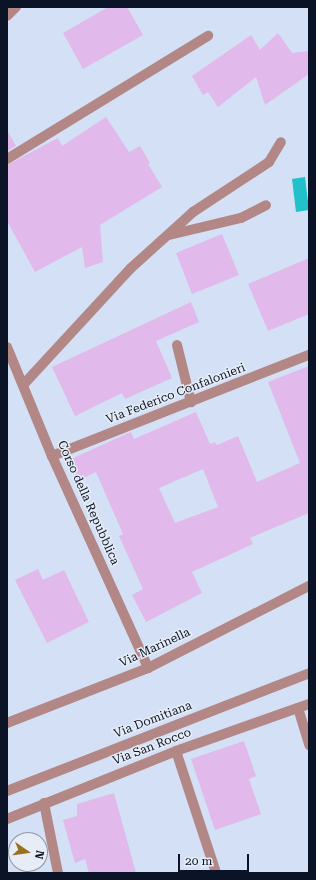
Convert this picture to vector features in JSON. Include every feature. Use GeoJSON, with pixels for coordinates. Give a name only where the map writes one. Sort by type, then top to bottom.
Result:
{"type":"FeatureCollection","features":[{"type":"Feature","properties":{"kind":"street"},"geometry":{"type":"LineString","coordinates":[[7,16],[16,7]]}},
{"type":"Feature","properties":{"kind":"street"},"geometry":{"type":"LineString","coordinates":[[7,159],[208,36]]}},
{"type":"Feature","properties":{"kind":"street"},"geometry":{"type":"LineString","coordinates":[[23,385],[131,268],[193,212],[268,162],[281,142]]}},
{"type":"Feature","properties":{"kind":"street"},"geometry":{"type":"LineString","coordinates":[[167,236],[241,218],[266,205]]}},
{"type":"Feature","properties":{"kind":"street"},"geometry":{"type":"LineString","coordinates":[[177,345],[191,402]]}},
{"type":"Feature","properties":{"kind":"street","name":"Corso della Repubblica"},"geometry":{"type":"LineString","coordinates":[[8,352],[52,456],[148,668]]}},
{"type":"Feature","properties":{"kind":"street","name":"Via Federico Confalonieri"},"geometry":{"type":"LineString","coordinates":[[52,456],[309,355]]}},
{"type":"Feature","properties":{"kind":"street","name":"Via Marinella"},"geometry":{"type":"LineString","coordinates":[[7,723],[148,668],[309,586]]}},
{"type":"Feature","properties":{"kind":"street","name":"Via Domitiana"},"geometry":{"type":"LineString","coordinates":[[7,791],[309,672]]}},
{"type":"Feature","properties":{"kind":"street","name":"Via San Rocco"},"geometry":{"type":"LineString","coordinates":[[7,819],[176,751],[309,704]]}},
{"type":"Feature","properties":{"kind":"street"},"geometry":{"type":"LineString","coordinates":[[298,708],[309,745]]}},
{"type":"Feature","properties":{"kind":"street"},"geometry":{"type":"LineString","coordinates":[[176,751],[216,873]]}},
{"type":"Feature","properties":{"kind":"street"},"geometry":{"type":"LineString","coordinates":[[44,803],[58,873]]}},
{"type":"Feature","properties":{"kind":"water"},"geometry":{"type":"Polygon","coordinates":[[[305,177],[309,210],[296,212],[292,179],[305,177]]]}},
{"type":"Feature","properties":{"kind":"building"},"geometry":{"type":"Polygon","coordinates":[[[108,7],[127,7],[143,35],[83,69],[63,33],[108,7]]]}},
{"type":"Feature","properties":{"kind":"building"},"geometry":{"type":"Polygon","coordinates":[[[278,33],[292,53],[309,51],[309,74],[265,105],[256,77],[218,107],[208,92],[203,95],[192,76],[251,35],[260,50],[278,33]]]}},
{"type":"Feature","properties":{"kind":"building"},"geometry":{"type":"Polygon","coordinates":[[[106,117],[129,152],[140,146],[150,163],[148,164],[162,187],[100,225],[103,262],[85,268],[82,247],[35,272],[7,221],[7,165],[58,138],[62,146],[106,117]]]}},
{"type":"Feature","properties":{"kind":"building"},"geometry":{"type":"Polygon","coordinates":[[[7,130],[16,146],[7,151],[7,130]]]}},
{"type":"Feature","properties":{"kind":"building"},"geometry":{"type":"Polygon","coordinates":[[[222,234],[239,275],[192,294],[176,253],[222,234]]]}},
{"type":"Feature","properties":{"kind":"building"},"geometry":{"type":"Polygon","coordinates":[[[309,258],[309,314],[268,331],[248,284],[309,258]]]}},
{"type":"Feature","properties":{"kind":"building"},"geometry":{"type":"Polygon","coordinates":[[[191,302],[199,322],[156,341],[172,378],[125,399],[122,393],[75,416],[52,367],[191,302]]]}},
{"type":"Feature","properties":{"kind":"building"},"geometry":{"type":"Polygon","coordinates":[[[309,366],[309,513],[250,538],[253,544],[192,572],[202,593],[146,622],[132,595],[143,589],[119,536],[123,534],[96,472],[79,480],[69,460],[131,432],[134,439],[196,412],[210,444],[215,442],[217,445],[238,436],[257,482],[300,463],[268,382],[309,366]],[[203,469],[159,488],[175,523],[218,507],[203,469]]]}},
{"type":"Feature","properties":{"kind":"building"},"geometry":{"type":"Polygon","coordinates":[[[38,569],[43,580],[64,570],[89,622],[47,643],[15,580],[38,569]]]}},
{"type":"Feature","properties":{"kind":"building"},"geometry":{"type":"Polygon","coordinates":[[[244,741],[256,776],[249,779],[261,814],[215,830],[191,759],[244,741]]]}},
{"type":"Feature","properties":{"kind":"building"},"geometry":{"type":"Polygon","coordinates":[[[114,793],[136,873],[89,873],[85,859],[75,863],[63,820],[77,816],[77,804],[114,793]]]}}]}
